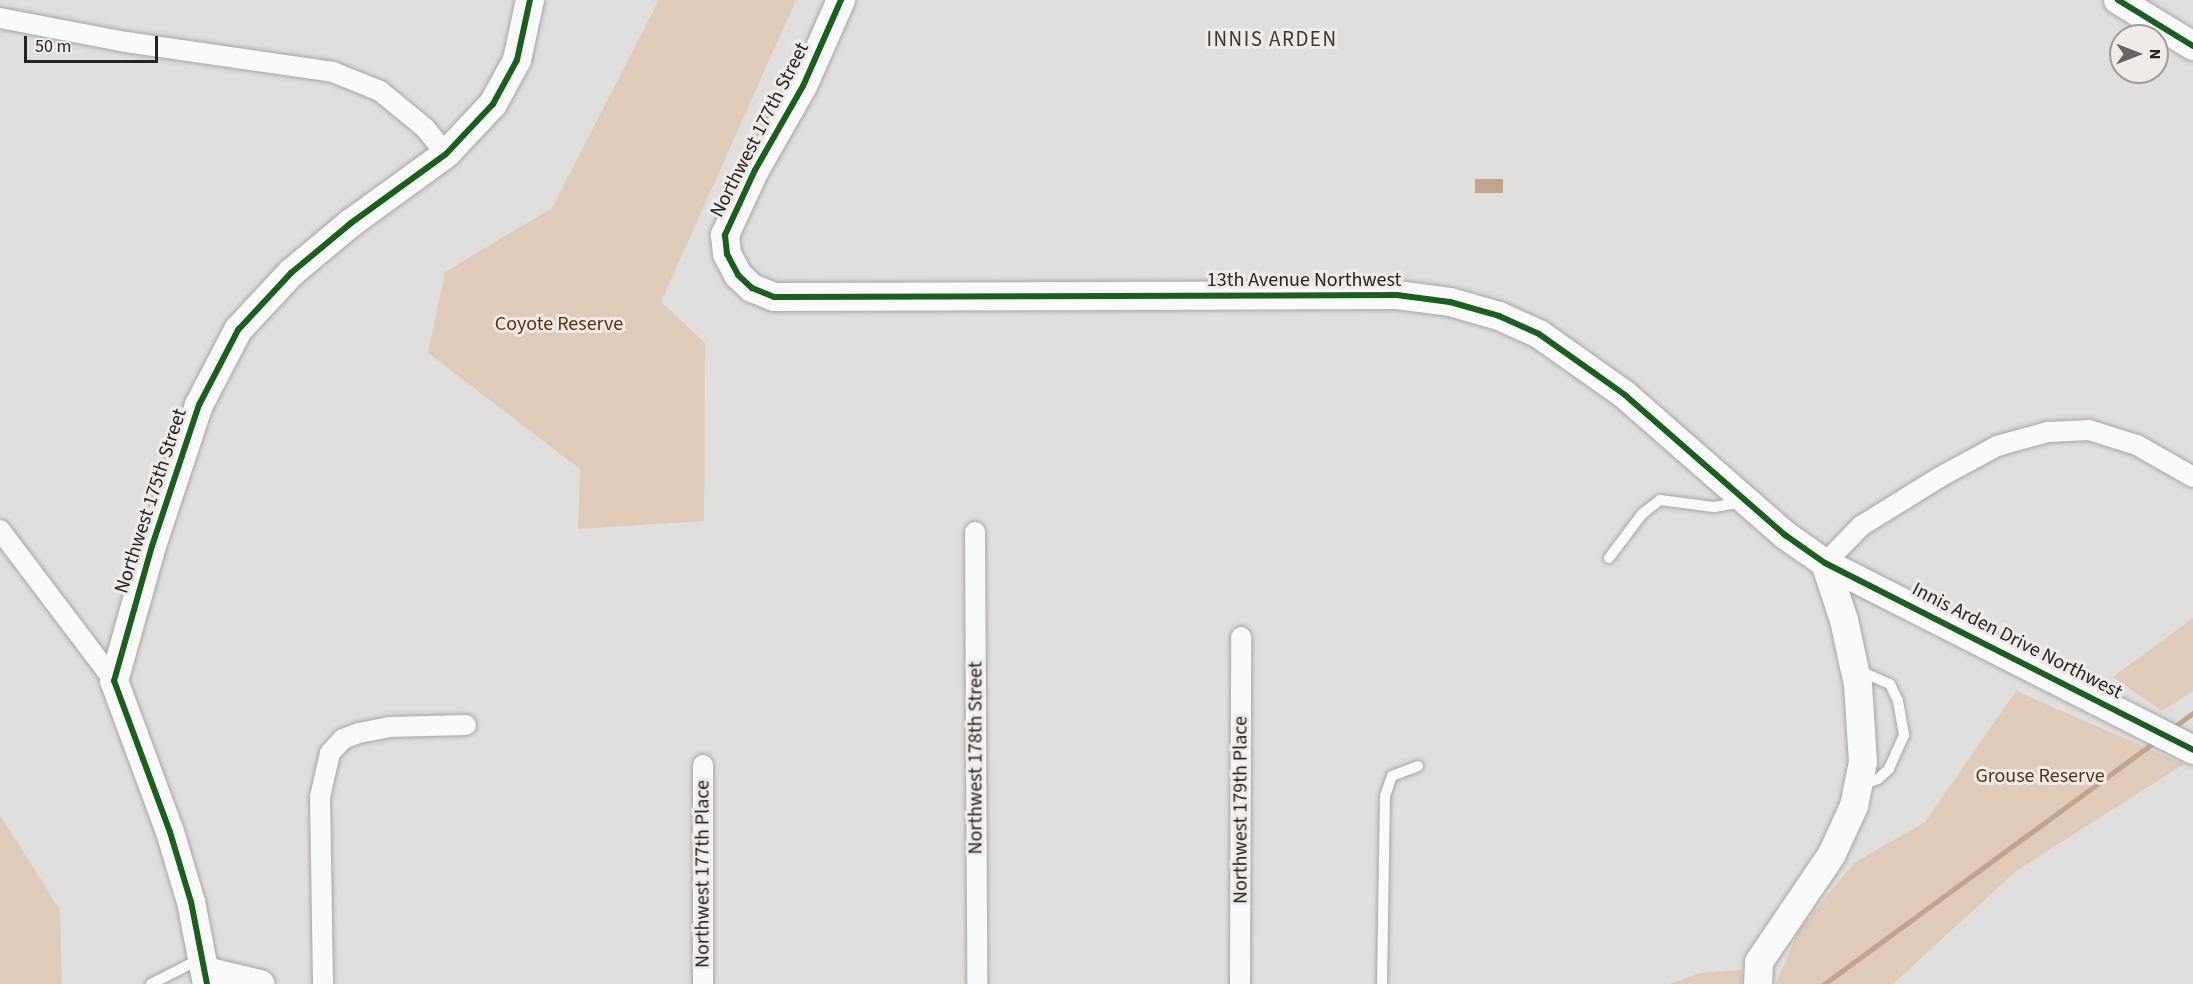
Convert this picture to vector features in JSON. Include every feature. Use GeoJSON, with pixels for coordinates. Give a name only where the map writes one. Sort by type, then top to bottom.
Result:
{"type":"FeatureCollection","features":[{"type":"Feature","properties":{"kind":"street","name":"Northwest 175th Street"},"geometry":{"type":"LineString","coordinates":[[114,681],[152,546],[199,405],[238,330],[291,273],[351,223],[446,154],[493,104],[517,60],[530,0]]}},
{"type":"Feature","properties":{"kind":"street","name":"Northwest 177th Street"},"geometry":{"type":"LineString","coordinates":[[738,275],[727,254],[725,235],[755,170],[803,86],[841,0]]}},
{"type":"Feature","properties":{"kind":"street"},"geometry":{"type":"LineString","coordinates":[[2118,0],[2193,46]]}},
{"type":"Feature","properties":{"kind":"street"},"geometry":{"type":"LineString","coordinates":[[0,18],[126,42],[333,72],[380,91],[425,128],[446,154]]}},
{"type":"Feature","properties":{"kind":"street","name":"13th Avenue Northwest"},"geometry":{"type":"LineString","coordinates":[[738,275],[752,288],[774,297],[1397,295],[1450,302],[1499,316],[1539,334],[1577,359],[1625,395],[1746,501],[1825,563]]}},
{"type":"Feature","properties":{"kind":"street"},"geometry":{"type":"LineString","coordinates":[[1758,984],[1759,962],[1832,854],[1854,806],[1858,786],[1863,723],[1855,669],[1825,563],[1861,526],[1940,477],[1997,446],[2048,432],[2089,430],[2127,442],[2193,477]]}},
{"type":"Feature","properties":{"kind":"street"},"geometry":{"type":"LineString","coordinates":[[0,530],[114,681],[170,832],[205,971],[260,984]]}},
{"type":"Feature","properties":{"kind":"street","name":"Northwest 178th Street"},"geometry":{"type":"LineString","coordinates":[[975,532],[977,984]]}},
{"type":"Feature","properties":{"kind":"street","name":"Innis Arden Drive Northwest"},"geometry":{"type":"LineString","coordinates":[[1825,563],[2193,750]]}},
{"type":"Feature","properties":{"kind":"street","name":"Northwest 179th Place"},"geometry":{"type":"LineString","coordinates":[[1240,984],[1241,637]]}},
{"type":"Feature","properties":{"kind":"street"},"geometry":{"type":"LineString","coordinates":[[323,984],[320,797],[330,753],[344,739],[358,733],[389,727],[466,725]]}},
{"type":"Feature","properties":{"kind":"street","name":"Northwest 177th Place"},"geometry":{"type":"LineString","coordinates":[[703,765],[703,984]]}},
{"type":"Feature","properties":{"kind":"lane"},"geometry":{"type":"LineString","coordinates":[[1609,558],[1642,514],[1660,500],[1714,507],[1746,501]]}},
{"type":"Feature","properties":{"kind":"lane"},"geometry":{"type":"LineString","coordinates":[[1855,669],[1890,684],[1898,701],[1904,735],[1889,769],[1878,779],[1858,786]]}},
{"type":"Feature","properties":{"kind":"lane"},"geometry":{"type":"LineString","coordinates":[[1382,984],[1384,796],[1392,776],[1418,766]]}},
{"type":"Feature","properties":{"kind":"lane"},"geometry":{"type":"LineString","coordinates":[[151,984],[205,971]]}},
{"type":"Feature","properties":{"kind":"green space","name":"Coyote Reserve"},"geometry":{"type":"Polygon","coordinates":[[[659,0],[796,0],[661,302],[705,343],[704,521],[578,529],[580,469],[428,353],[445,272],[552,208],[659,0]]]}},
{"type":"Feature","properties":{"kind":"green space"},"geometry":{"type":"Polygon","coordinates":[[[2193,618],[2193,691],[2162,711],[2113,677],[2193,618]]]}},
{"type":"Feature","properties":{"kind":"green space","name":"Grouse Reserve"},"geometry":{"type":"Polygon","coordinates":[[[2016,691],[2184,764],[2016,871],[1893,984],[1776,984],[1799,930],[1854,863],[1925,822],[2016,691]]]}},
{"type":"Feature","properties":{"kind":"green space"},"geometry":{"type":"Polygon","coordinates":[[[0,815],[60,910],[62,984],[0,984],[0,815]]]}},
{"type":"Feature","properties":{"kind":"green space"},"geometry":{"type":"Polygon","coordinates":[[[1741,970],[1742,984],[1669,984],[1700,973],[1741,970]]]}},
{"type":"Feature","properties":{"kind":"shaded area"},"geometry":{"type":"Polygon","coordinates":[[[1475,179],[1503,179],[1503,193],[1475,193],[1475,179]]]}},
{"type":"Feature","properties":{"kind":"waterway"},"geometry":{"type":"LineString","coordinates":[[2171,729],[2193,713]]}},
{"type":"Feature","properties":{"kind":"waterway"},"geometry":{"type":"LineString","coordinates":[[1824,984],[2157,740]]}},
{"type":"Feature","properties":{"kind":"cycle path"},"geometry":{"type":"LineString","coordinates":[[207,984],[191,902],[170,832],[114,681],[152,546],[199,405],[238,330],[291,273],[351,223],[446,154],[493,104],[517,60],[530,0]]}},
{"type":"Feature","properties":{"kind":"cycle path"},"geometry":{"type":"LineString","coordinates":[[841,0],[803,86],[755,170],[725,235],[727,254],[738,275],[752,288],[774,297],[1397,295],[1450,302],[1499,316],[1539,334],[1625,395],[1785,535],[1825,563],[2193,750]]}},
{"type":"Feature","properties":{"kind":"cycle path"},"geometry":{"type":"LineString","coordinates":[[2118,0],[2193,46]]}},
{"type":"Feature","properties":{"kind":"district","name":"INNIS ARDEN"},"geometry":{"type":"Point","coordinates":[1272,39]}}]}
